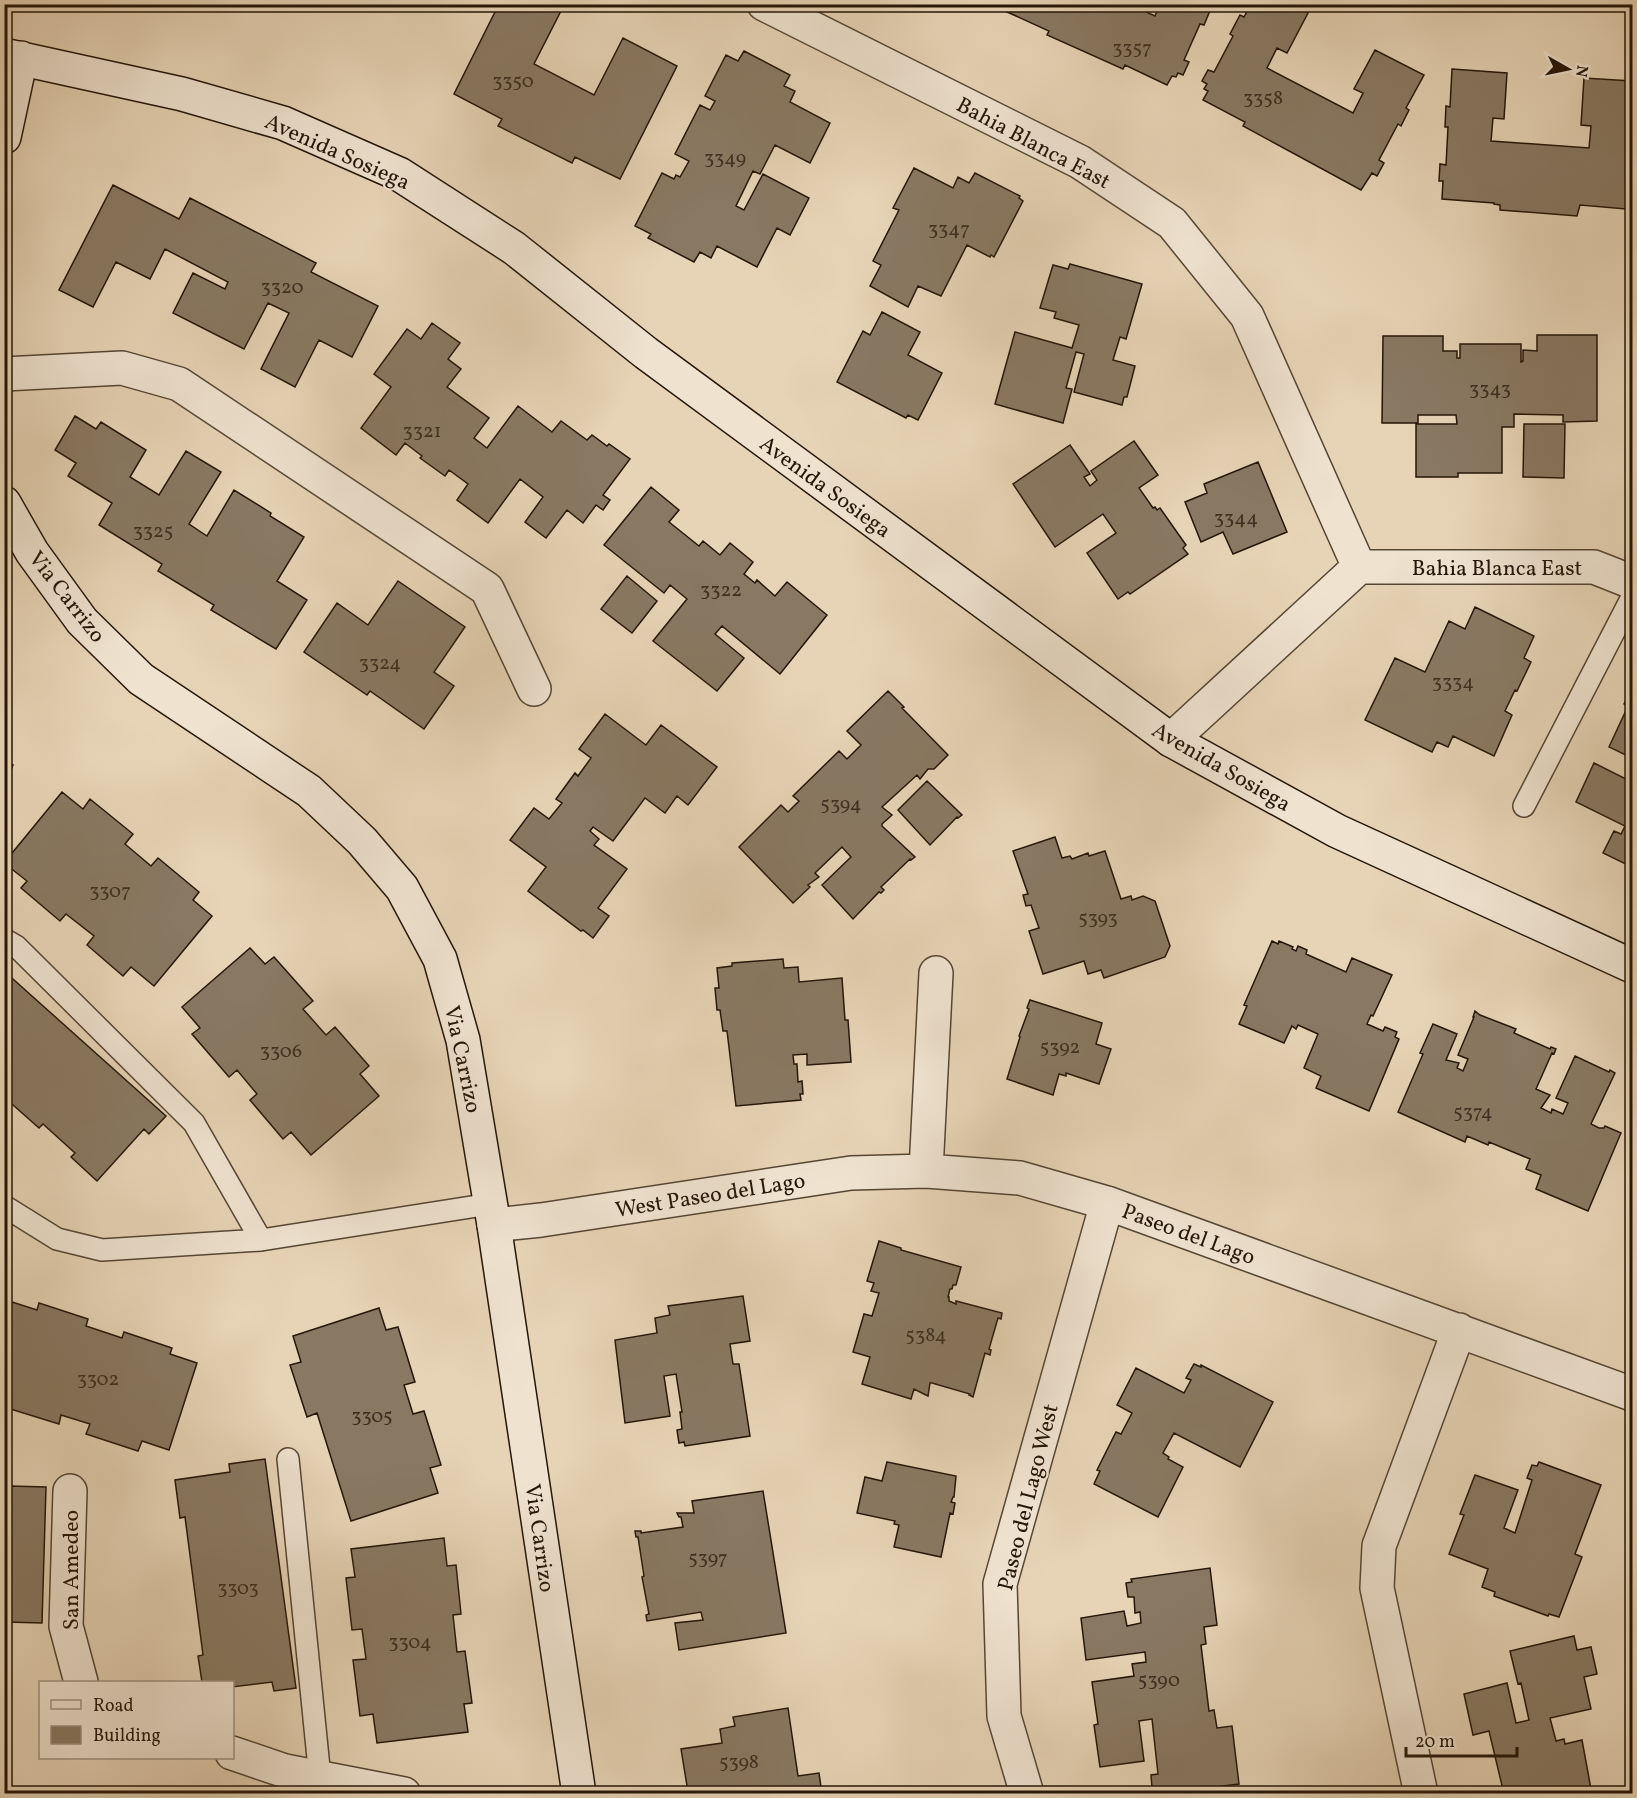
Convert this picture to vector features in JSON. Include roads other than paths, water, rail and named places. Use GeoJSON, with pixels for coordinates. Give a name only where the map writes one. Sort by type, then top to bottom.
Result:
{"type":"FeatureCollection","features":[{"type":"Feature","properties":{"kind":"street","name":"Bahia Blanca East"},"geometry":{"type":"LineString","coordinates":[[764,4],[1080,162],[1172,223],[1247,316],[1359,567],[1594,567],[1632,582]]}},
{"type":"Feature","properties":{"kind":"street"},"geometry":{"type":"LineString","coordinates":[[4,137],[13,57]]}},
{"type":"Feature","properties":{"kind":"street","name":"Avenida Sosiega"},"geometry":{"type":"LineString","coordinates":[[13,57],[182,94],[283,123],[399,174],[514,248],[646,353],[1171,740],[1337,831],[1632,966]]}},
{"type":"Feature","properties":{"kind":"street"},"geometry":{"type":"LineString","coordinates":[[4,374],[122,368],[179,384],[487,589],[534,688]]}},
{"type":"Feature","properties":{"kind":"street","name":"Via Carrizo"},"geometry":{"type":"LineString","coordinates":[[4,503],[32,552],[81,621],[141,679],[309,791],[362,841],[402,888],[440,958],[463,1040],[492,1214],[579,1794]]}},
{"type":"Feature","properties":{"kind":"street"},"geometry":{"type":"LineString","coordinates":[[1171,740],[1359,567]]}},
{"type":"Feature","properties":{"kind":"street"},"geometry":{"type":"LineString","coordinates":[[926,1171],[936,973]]}},
{"type":"Feature","properties":{"kind":"street","name":"West Paseo del Lago"},"geometry":{"type":"LineString","coordinates":[[492,1214],[541,1220],[851,1173],[926,1171]]}},
{"type":"Feature","properties":{"kind":"street","name":"Paseo del Lago"},"geometry":{"type":"LineString","coordinates":[[926,1171],[1020,1178],[1107,1203],[1632,1394]]}},
{"type":"Feature","properties":{"kind":"street","name":"Paseo del Lago West"},"geometry":{"type":"LineString","coordinates":[[1027,1794],[1004,1716],[1000,1584],[1107,1203]]}},
{"type":"Feature","properties":{"kind":"street"},"geometry":{"type":"LineString","coordinates":[[1421,1794],[1377,1588],[1379,1546],[1459,1330]]}},
{"type":"Feature","properties":{"kind":"street","name":"San Amedeo"},"geometry":{"type":"LineString","coordinates":[[70,1491],[66,1626],[80,1681]]}},
{"type":"Feature","properties":{"kind":"street"},"geometry":{"type":"LineString","coordinates":[[234,1754],[285,1771],[404,1794]]}},
{"type":"Feature","properties":{"kind":"lane"},"geometry":{"type":"LineString","coordinates":[[1524,806],[1632,597]]}},
{"type":"Feature","properties":{"kind":"lane"},"geometry":{"type":"LineString","coordinates":[[4,939],[16,946],[194,1123],[261,1240]]}},
{"type":"Feature","properties":{"kind":"lane"},"geometry":{"type":"LineString","coordinates":[[4,1206],[57,1239],[102,1250],[261,1240],[492,1214]]}},
{"type":"Feature","properties":{"kind":"lane"},"geometry":{"type":"LineString","coordinates":[[288,1459],[320,1778]]}}]}
